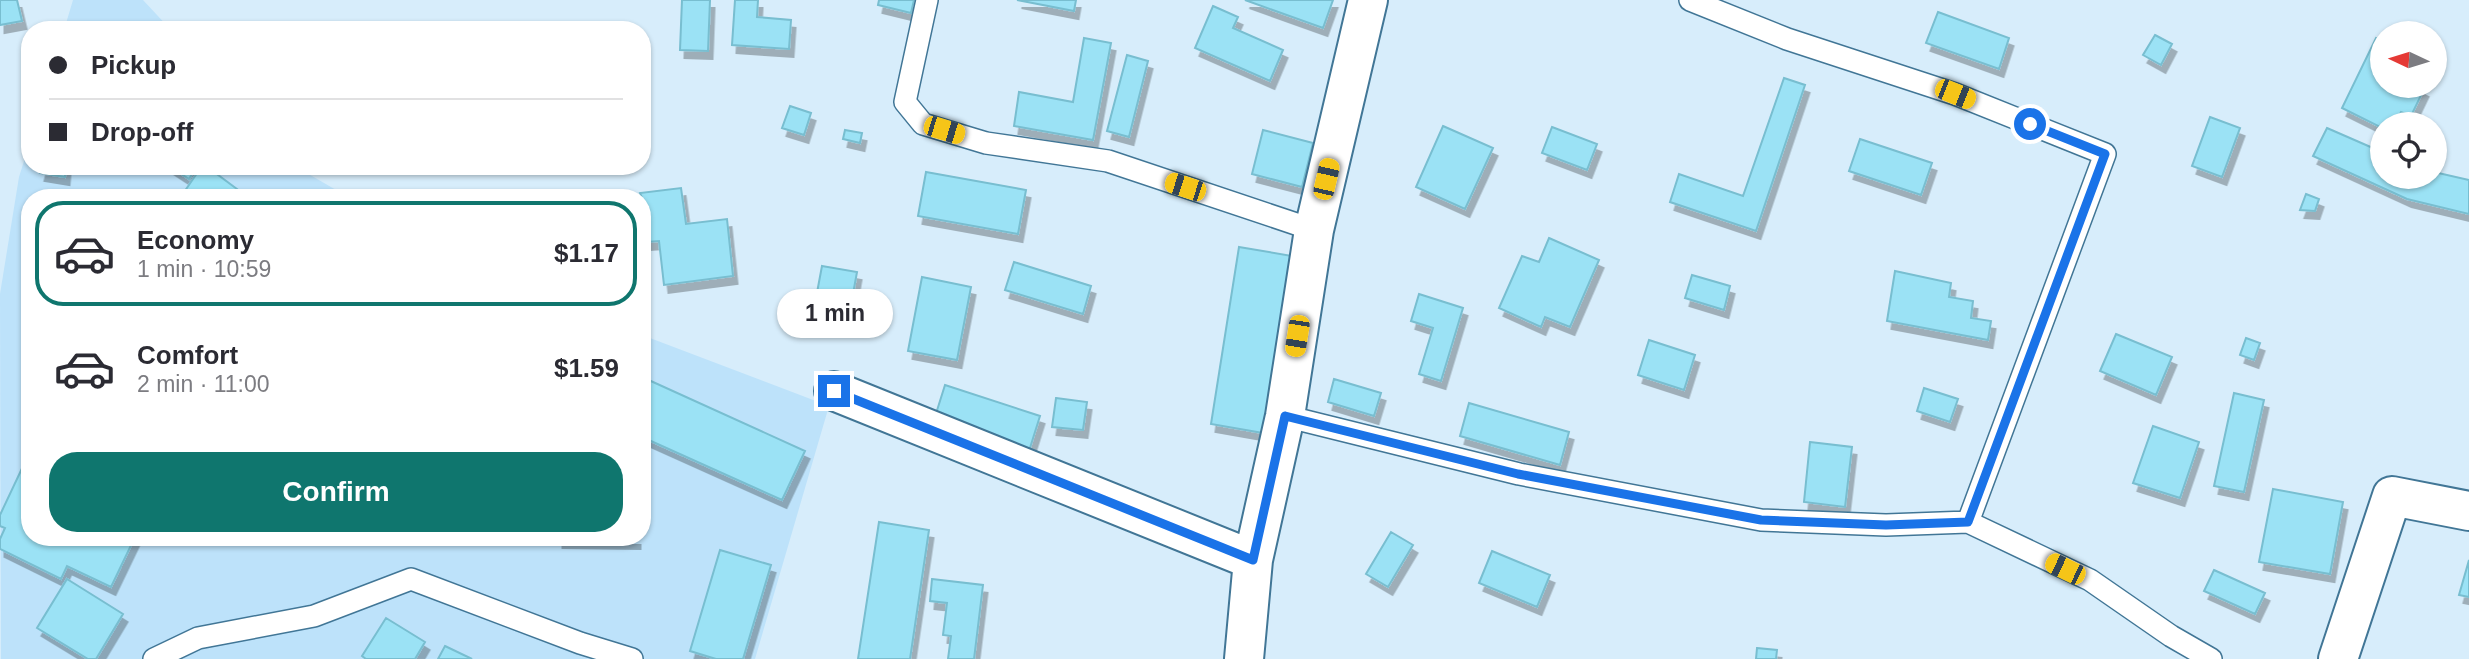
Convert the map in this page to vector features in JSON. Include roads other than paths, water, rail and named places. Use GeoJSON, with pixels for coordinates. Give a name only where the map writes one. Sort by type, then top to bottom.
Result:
{"type":"FeatureCollection","features":[{"type":"Feature","properties":{"kind":"street"},"geometry":{"type":"LineString","coordinates":[[1244,659],[1253,560],[1285,416],[1314,230],[1368,0]]}},
{"type":"Feature","properties":{"kind":"street"},"geometry":{"type":"LineString","coordinates":[[834,391],[1253,560]]}},
{"type":"Feature","properties":{"kind":"street"},"geometry":{"type":"LineString","coordinates":[[2338,659],[2392,496],[2469,511]]}},
{"type":"Feature","properties":{"kind":"lane"},"geometry":{"type":"LineString","coordinates":[[927,0],[905,102],[923,124],[986,143],[1108,161],[1314,230]]}},
{"type":"Feature","properties":{"kind":"lane"},"geometry":{"type":"LineString","coordinates":[[1690,0],[1787,38],[1955,94],[2105,154],[1968,522]]}},
{"type":"Feature","properties":{"kind":"lane"},"geometry":{"type":"LineString","coordinates":[[1285,416],[1518,474],[1761,520],[1886,525],[1968,522],[2090,580],[2171,636],[2211,659]]}},
{"type":"Feature","properties":{"kind":"lane"},"geometry":{"type":"LineString","coordinates":[[154,659],[198,638],[314,616],[411,579],[580,643],[632,659]]}}]}
